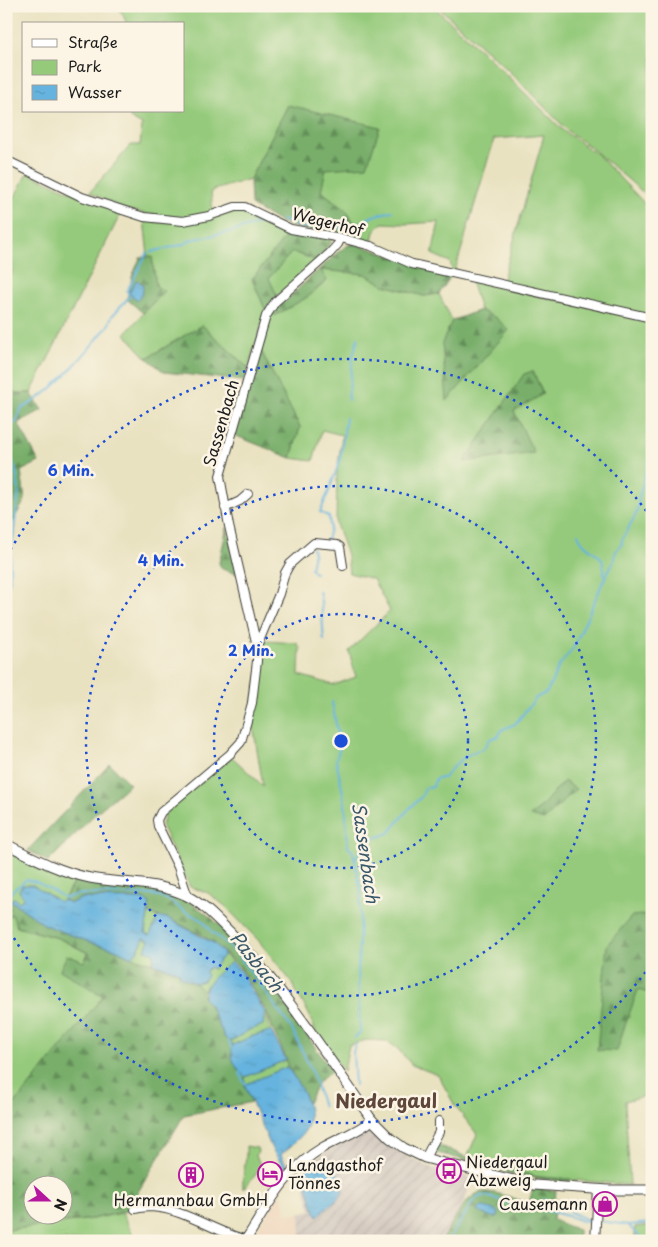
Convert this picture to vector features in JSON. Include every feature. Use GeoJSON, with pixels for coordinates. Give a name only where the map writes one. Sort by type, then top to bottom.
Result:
{"type":"FeatureCollection","features":[{"type":"Feature","properties":{"kind":"main road"},"geometry":{"type":"LineString","coordinates":[[6,844],[62,871],[91,878],[155,886],[188,897],[213,915],[245,948],[288,1002],[372,1120],[398,1144],[425,1158],[534,1185],[652,1190]]}},
{"type":"Feature","properties":{"kind":"main road"},"geometry":{"type":"LineString","coordinates":[[247,1240],[277,1191],[297,1168],[322,1148],[365,1126],[372,1120]]}},
{"type":"Feature","properties":{"kind":"street","name":"Wegerhof"},"geometry":{"type":"LineString","coordinates":[[6,160],[82,197],[144,217],[183,222],[240,207],[262,214],[291,229],[341,238],[371,246],[412,264],[652,318]]}},
{"type":"Feature","properties":{"kind":"street","name":"Sassenbach"},"geometry":{"type":"LineString","coordinates":[[188,897],[178,867],[158,826],[158,820],[161,812],[230,754],[241,742],[252,703],[257,661],[257,646],[225,508],[220,476],[266,316],[274,302],[330,253],[341,238]]}},
{"type":"Feature","properties":{"kind":"street"},"geometry":{"type":"LineString","coordinates":[[225,508],[240,501],[248,494]]}},
{"type":"Feature","properties":{"kind":"street","name":"Sassenbach"},"geometry":{"type":"LineString","coordinates":[[257,646],[279,594],[285,573],[290,564],[307,548],[314,543],[337,545],[342,553],[343,566]]}},
{"type":"Feature","properties":{"kind":"street"},"geometry":{"type":"LineString","coordinates":[[425,1158],[439,1132],[439,1121]]}},
{"type":"Feature","properties":{"kind":"street"},"geometry":{"type":"LineString","coordinates":[[595,1241],[598,1189]]}},
{"type":"Feature","properties":{"kind":"street"},"geometry":{"type":"LineString","coordinates":[[135,1209],[150,1207],[169,1211],[239,1239],[247,1240]]}},
{"type":"Feature","properties":{"kind":"shaded area"},"geometry":{"type":"Polygon","coordinates":[[[369,1133],[399,1152],[431,1168],[473,1178],[462,1207],[442,1241],[301,1241],[300,1213],[311,1210],[300,1171],[336,1146],[369,1133]]]}},
{"type":"Feature","properties":{"kind":"shaded area"},"geometry":{"type":"Polygon","coordinates":[[[281,1192],[287,1214],[300,1213],[301,1241],[262,1241],[254,1235],[281,1192]]]}},
{"type":"Feature","properties":{"kind":"green space"},"geometry":{"type":"Polygon","coordinates":[[[116,6],[433,6],[565,132],[599,156],[648,207],[652,207],[652,316],[502,282],[544,135],[494,139],[455,271],[452,270],[450,262],[432,254],[439,222],[382,223],[374,232],[371,246],[359,239],[346,210],[321,191],[325,169],[288,105],[250,179],[211,191],[213,213],[169,219],[124,209],[90,192],[131,145],[140,145],[142,125],[130,118],[131,112],[185,112],[185,22],[126,22],[116,6]]]}},
{"type":"Feature","properties":{"kind":"green space"},"geometry":{"type":"Polygon","coordinates":[[[437,6],[652,6],[652,200],[590,147],[569,132],[507,69],[437,6]]]}},
{"type":"Feature","properties":{"kind":"green space"},"geometry":{"type":"Polygon","coordinates":[[[288,105],[380,127],[367,166],[326,169],[321,191],[346,210],[361,233],[359,239],[297,228],[276,220],[251,205],[250,179],[288,105]]]}},
{"type":"Feature","properties":{"kind":"green space"},"geometry":{"type":"Polygon","coordinates":[[[27,173],[121,213],[31,393],[16,393],[6,389],[6,283],[12,275],[12,263],[6,255],[6,214],[27,173]]]}},
{"type":"Feature","properties":{"kind":"green space"},"geometry":{"type":"Polygon","coordinates":[[[241,209],[290,231],[252,279],[266,311],[248,368],[202,325],[147,358],[125,334],[163,291],[156,286],[152,257],[148,256],[144,220],[164,223],[241,209]]]}},
{"type":"Feature","properties":{"kind":"green space"},"geometry":{"type":"Polygon","coordinates":[[[290,231],[329,237],[331,243],[316,260],[292,252],[269,278],[277,296],[266,311],[252,279],[290,231]]]}},
{"type":"Feature","properties":{"kind":"green space"},"geometry":{"type":"Polygon","coordinates":[[[352,243],[453,273],[439,294],[424,296],[384,285],[365,274],[321,270],[327,280],[309,296],[276,315],[271,314],[339,251],[352,243]]]}},
{"type":"Feature","properties":{"kind":"green space"},"geometry":{"type":"Polygon","coordinates":[[[292,252],[316,260],[277,296],[268,278],[292,252]]]}},
{"type":"Feature","properties":{"kind":"green space"},"geometry":{"type":"Polygon","coordinates":[[[152,257],[156,286],[164,291],[143,313],[127,299],[132,277],[140,258],[152,257]]]}},
{"type":"Feature","properties":{"kind":"green space"},"geometry":{"type":"Polygon","coordinates":[[[320,270],[365,274],[384,285],[424,296],[439,294],[452,321],[480,310],[471,281],[652,321],[652,1094],[625,1101],[630,1185],[538,1177],[467,1158],[477,1134],[455,1106],[438,1075],[412,1065],[397,1048],[386,1041],[367,1040],[349,1045],[344,1071],[320,1038],[290,980],[258,940],[224,905],[208,893],[190,887],[162,827],[165,813],[232,757],[263,786],[251,713],[264,641],[297,643],[300,648],[299,675],[334,685],[356,677],[349,651],[390,611],[373,579],[349,573],[347,555],[336,524],[337,472],[342,435],[322,430],[313,461],[291,458],[300,427],[259,347],[271,314],[276,315],[309,296],[327,281],[320,270]]]}},
{"type":"Feature","properties":{"kind":"green space"},"geometry":{"type":"Polygon","coordinates":[[[480,310],[496,318],[509,330],[447,401],[442,343],[452,321],[480,310]]]}},
{"type":"Feature","properties":{"kind":"green space"},"geometry":{"type":"Polygon","coordinates":[[[202,325],[248,368],[245,381],[164,372],[147,358],[202,325]]]}},
{"type":"Feature","properties":{"kind":"green space"},"geometry":{"type":"Polygon","coordinates":[[[259,347],[300,427],[291,458],[234,435],[259,347]]]}},
{"type":"Feature","properties":{"kind":"green space"},"geometry":{"type":"Polygon","coordinates":[[[533,371],[543,394],[514,411],[534,453],[464,462],[524,374],[533,371]]]}},
{"type":"Feature","properties":{"kind":"green space"},"geometry":{"type":"Polygon","coordinates":[[[6,389],[16,393],[31,393],[42,410],[18,423],[39,462],[21,471],[25,500],[10,526],[6,524],[6,512],[14,500],[11,460],[6,451],[6,389]]]}},
{"type":"Feature","properties":{"kind":"green space"},"geometry":{"type":"Polygon","coordinates":[[[227,527],[237,574],[222,569],[219,563],[227,527]]]}},
{"type":"Feature","properties":{"kind":"green space"},"geometry":{"type":"Polygon","coordinates":[[[110,764],[130,784],[96,813],[48,862],[28,850],[110,764]]]}},
{"type":"Feature","properties":{"kind":"green space"},"geometry":{"type":"Polygon","coordinates":[[[564,781],[576,789],[544,820],[530,816],[538,810],[564,781]]]}},
{"type":"Feature","properties":{"kind":"green space"},"geometry":{"type":"Polygon","coordinates":[[[6,847],[76,878],[63,900],[60,902],[25,898],[19,902],[14,898],[10,900],[8,895],[6,895],[6,847]]]}},
{"type":"Feature","properties":{"kind":"green space"},"geometry":{"type":"Polygon","coordinates":[[[76,878],[135,885],[170,893],[194,905],[217,923],[260,970],[332,1071],[318,1082],[308,1103],[288,1066],[266,1011],[240,968],[215,944],[203,936],[167,918],[148,913],[149,902],[142,899],[82,898],[71,903],[64,900],[76,878]]]}},
{"type":"Feature","properties":{"kind":"green space"},"geometry":{"type":"Polygon","coordinates":[[[6,895],[8,895],[10,900],[45,925],[179,972],[181,977],[193,982],[202,990],[204,999],[209,1004],[225,1038],[231,1041],[233,1045],[233,1058],[236,1066],[245,1077],[245,1086],[252,1102],[184,1115],[138,1192],[135,1209],[72,1222],[72,1174],[22,1174],[22,1224],[53,1224],[6,1230],[6,1114],[103,996],[60,970],[67,955],[84,962],[88,953],[58,938],[17,927],[12,914],[6,918],[6,895]]]}},
{"type":"Feature","properties":{"kind":"green space"},"geometry":{"type":"Polygon","coordinates":[[[148,913],[158,917],[150,936],[145,933],[148,913]]]}},
{"type":"Feature","properties":{"kind":"green space"},"geometry":{"type":"Polygon","coordinates":[[[12,914],[17,927],[58,938],[88,953],[84,963],[104,996],[6,1114],[6,918],[12,914]]]}},
{"type":"Feature","properties":{"kind":"green space"},"geometry":{"type":"Polygon","coordinates":[[[652,914],[652,994],[638,990],[617,1051],[597,1050],[607,945],[632,916],[652,914]]]}},
{"type":"Feature","properties":{"kind":"green space"},"geometry":{"type":"Polygon","coordinates":[[[143,937],[149,940],[154,953],[153,963],[132,957],[138,950],[143,937]]]}},
{"type":"Feature","properties":{"kind":"green space"},"geometry":{"type":"Polygon","coordinates":[[[224,954],[232,962],[207,985],[203,992],[195,983],[203,981],[204,972],[210,967],[212,969],[224,954]]]}},
{"type":"Feature","properties":{"kind":"green space"},"geometry":{"type":"Polygon","coordinates":[[[265,1012],[271,1031],[250,1037],[233,1045],[231,1041],[249,1030],[263,1025],[265,1012]]]}},
{"type":"Feature","properties":{"kind":"green space"},"geometry":{"type":"Polygon","coordinates":[[[286,1060],[287,1067],[245,1086],[245,1077],[286,1060]]]}},
{"type":"Feature","properties":{"kind":"green space"},"geometry":{"type":"Polygon","coordinates":[[[435,1144],[467,1158],[538,1177],[571,1179],[569,1182],[526,1177],[502,1171],[430,1152],[435,1144]]]}},
{"type":"Feature","properties":{"kind":"green space"},"geometry":{"type":"Polygon","coordinates":[[[246,1146],[257,1148],[256,1156],[261,1166],[258,1168],[260,1170],[243,1189],[243,1177],[246,1146]]]}},
{"type":"Feature","properties":{"kind":"green space"},"geometry":{"type":"Polygon","coordinates":[[[533,1188],[556,1191],[553,1220],[578,1230],[578,1241],[442,1241],[460,1210],[473,1196],[487,1192],[529,1203],[533,1188]]]}},
{"type":"Feature","properties":{"kind":"green space"},"geometry":{"type":"Polygon","coordinates":[[[122,1213],[136,1241],[6,1241],[6,1230],[53,1224],[72,1224],[72,1222],[122,1213]]]}},
{"type":"Feature","properties":{"kind":"green space"},"geometry":{"type":"Polygon","coordinates":[[[652,1225],[652,1241],[635,1241],[635,1227],[652,1225]]]}},
{"type":"Feature","properties":{"kind":"water"},"geometry":{"type":"Polygon","coordinates":[[[136,280],[143,284],[142,293],[137,300],[129,293],[136,280]]]}},
{"type":"Feature","properties":{"kind":"water"},"geometry":{"type":"Polygon","coordinates":[[[22,885],[33,885],[60,902],[63,900],[71,903],[82,898],[142,899],[150,903],[145,933],[150,935],[158,917],[167,918],[215,944],[224,954],[213,969],[210,967],[205,972],[207,975],[203,981],[195,983],[181,977],[179,972],[153,963],[154,953],[145,950],[149,940],[144,938],[132,957],[115,949],[92,943],[45,925],[10,900],[14,898],[19,902],[24,898],[19,891],[22,885]]]}},
{"type":"Feature","properties":{"kind":"water"},"geometry":{"type":"Polygon","coordinates":[[[232,962],[239,969],[265,1012],[263,1025],[249,1030],[231,1041],[225,1038],[209,1004],[204,999],[204,993],[209,983],[218,973],[232,962]]]}},
{"type":"Feature","properties":{"kind":"water"},"geometry":{"type":"Polygon","coordinates":[[[271,1031],[286,1060],[245,1077],[234,1062],[232,1054],[233,1045],[250,1037],[271,1031]]]}},
{"type":"Feature","properties":{"kind":"water"},"geometry":{"type":"Polygon","coordinates":[[[287,1067],[305,1096],[308,1105],[309,1121],[304,1132],[281,1155],[287,1166],[285,1169],[272,1149],[245,1086],[287,1067]]]}},
{"type":"Feature","properties":{"kind":"water"},"geometry":{"type":"Polygon","coordinates":[[[320,1159],[330,1165],[338,1175],[343,1187],[339,1198],[318,1217],[306,1183],[300,1180],[298,1176],[311,1164],[320,1159]]]}},
{"type":"Feature","properties":{"kind":"water"},"geometry":{"type":"Polygon","coordinates":[[[479,1207],[495,1211],[499,1213],[498,1216],[495,1218],[478,1212],[479,1207]]]}},
{"type":"Feature","properties":{"kind":"waterway"},"geometry":{"type":"LineString","coordinates":[[282,220],[302,227],[353,227],[373,216],[392,211]]}},
{"type":"Feature","properties":{"kind":"waterway"},"geometry":{"type":"LineString","coordinates":[[151,252],[266,221]]}},
{"type":"Feature","properties":{"kind":"waterway"},"geometry":{"type":"LineString","coordinates":[[6,429],[17,421],[21,409],[47,392],[69,372],[108,326],[112,316],[130,296],[127,291],[147,253]]}},
{"type":"Feature","properties":{"kind":"waterway"},"geometry":{"type":"LineString","coordinates":[[348,400],[353,356],[358,338]]}},
{"type":"Feature","properties":{"kind":"waterway","name":"Sassenbach"},"geometry":{"type":"LineString","coordinates":[[326,540],[330,528],[329,517],[320,512],[340,460],[346,418]]}},
{"type":"Feature","properties":{"kind":"waterway"},"geometry":{"type":"LineString","coordinates":[[6,445],[16,470],[19,491],[10,561],[10,580],[6,593]]}},
{"type":"Feature","properties":{"kind":"waterway"},"geometry":{"type":"LineString","coordinates":[[355,859],[365,842],[389,833],[422,796],[425,788],[433,787],[435,780],[444,778],[461,760],[483,749],[490,739],[499,736],[501,730],[515,724],[536,698],[547,692],[559,666],[574,647],[614,561],[617,549],[622,544],[622,540],[637,512],[639,497],[652,450]]}},
{"type":"Feature","properties":{"kind":"waterway"},"geometry":{"type":"LineString","coordinates":[[578,534],[585,545],[601,558],[604,574]]}},
{"type":"Feature","properties":{"kind":"waterway","name":"Sassenbach"},"geometry":{"type":"LineString","coordinates":[[312,548],[314,552],[311,569],[315,573]]}},
{"type":"Feature","properties":{"kind":"waterway","name":"Sassenbach"},"geometry":{"type":"LineString","coordinates":[[319,591],[324,640]]}},
{"type":"Feature","properties":{"kind":"waterway","name":"Sassenbach"},"geometry":{"type":"LineString","coordinates":[[332,702],[340,747],[336,760],[345,803],[348,847],[353,852],[361,891],[358,969],[360,1032],[355,1038]]}},
{"type":"Feature","properties":{"kind":"waterway","name":"Pasbach"},"geometry":{"type":"LineString","coordinates":[[6,896],[8,897],[13,890],[26,880],[37,882],[65,898],[81,894],[153,895],[169,900],[184,911],[202,920],[212,932],[236,952],[292,1029],[312,1072],[323,1107]]}},
{"type":"Feature","properties":{"kind":"waterway"},"geometry":{"type":"LineString","coordinates":[[228,1039],[233,1051]]}},
{"type":"Feature","properties":{"kind":"waterway","name":"Sassenbach"},"geometry":{"type":"LineString","coordinates":[[355,1085],[353,1052],[356,1044]]}},
{"type":"Feature","properties":{"kind":"waterway"},"geometry":{"type":"LineString","coordinates":[[240,1072],[242,1079],[247,1085]]}},
{"type":"Feature","properties":{"kind":"waterway"},"geometry":{"type":"LineString","coordinates":[[448,1241],[474,1200],[481,1196],[491,1197],[518,1206],[554,1212],[585,1222],[595,1222]]}},
{"type":"Feature","properties":{"kind":"waterway","name":"Pasbach"},"geometry":{"type":"LineString","coordinates":[[543,1200],[588,1220]]}},
{"type":"Feature","properties":{"kind":"waterway"},"geometry":{"type":"LineString","coordinates":[[599,1221],[628,1225],[640,1237],[651,1241]]}},
{"type":"Feature","properties":{"kind":"waterway"},"geometry":{"type":"LineString","coordinates":[[628,1225],[652,1223]]}},
{"type":"Feature","properties":{"kind":"place","name":"Niedergaul Abzweig"},"geometry":{"type":"Point","coordinates":[449,1171]}},
{"type":"Feature","properties":{"kind":"place","name":"Landgasthof Tönnes"},"geometry":{"type":"Point","coordinates":[270,1174]}},
{"type":"Feature","properties":{"kind":"place","name":"Hermannbau GmbH"},"geometry":{"type":"Point","coordinates":[191,1175]}},
{"type":"Feature","properties":{"kind":"place","name":"Causemann"},"geometry":{"type":"Point","coordinates":[605,1204]}},
{"type":"Feature","properties":{"kind":"district","name":"Niedergaul"},"geometry":{"type":"Point","coordinates":[386,1101]}}]}
